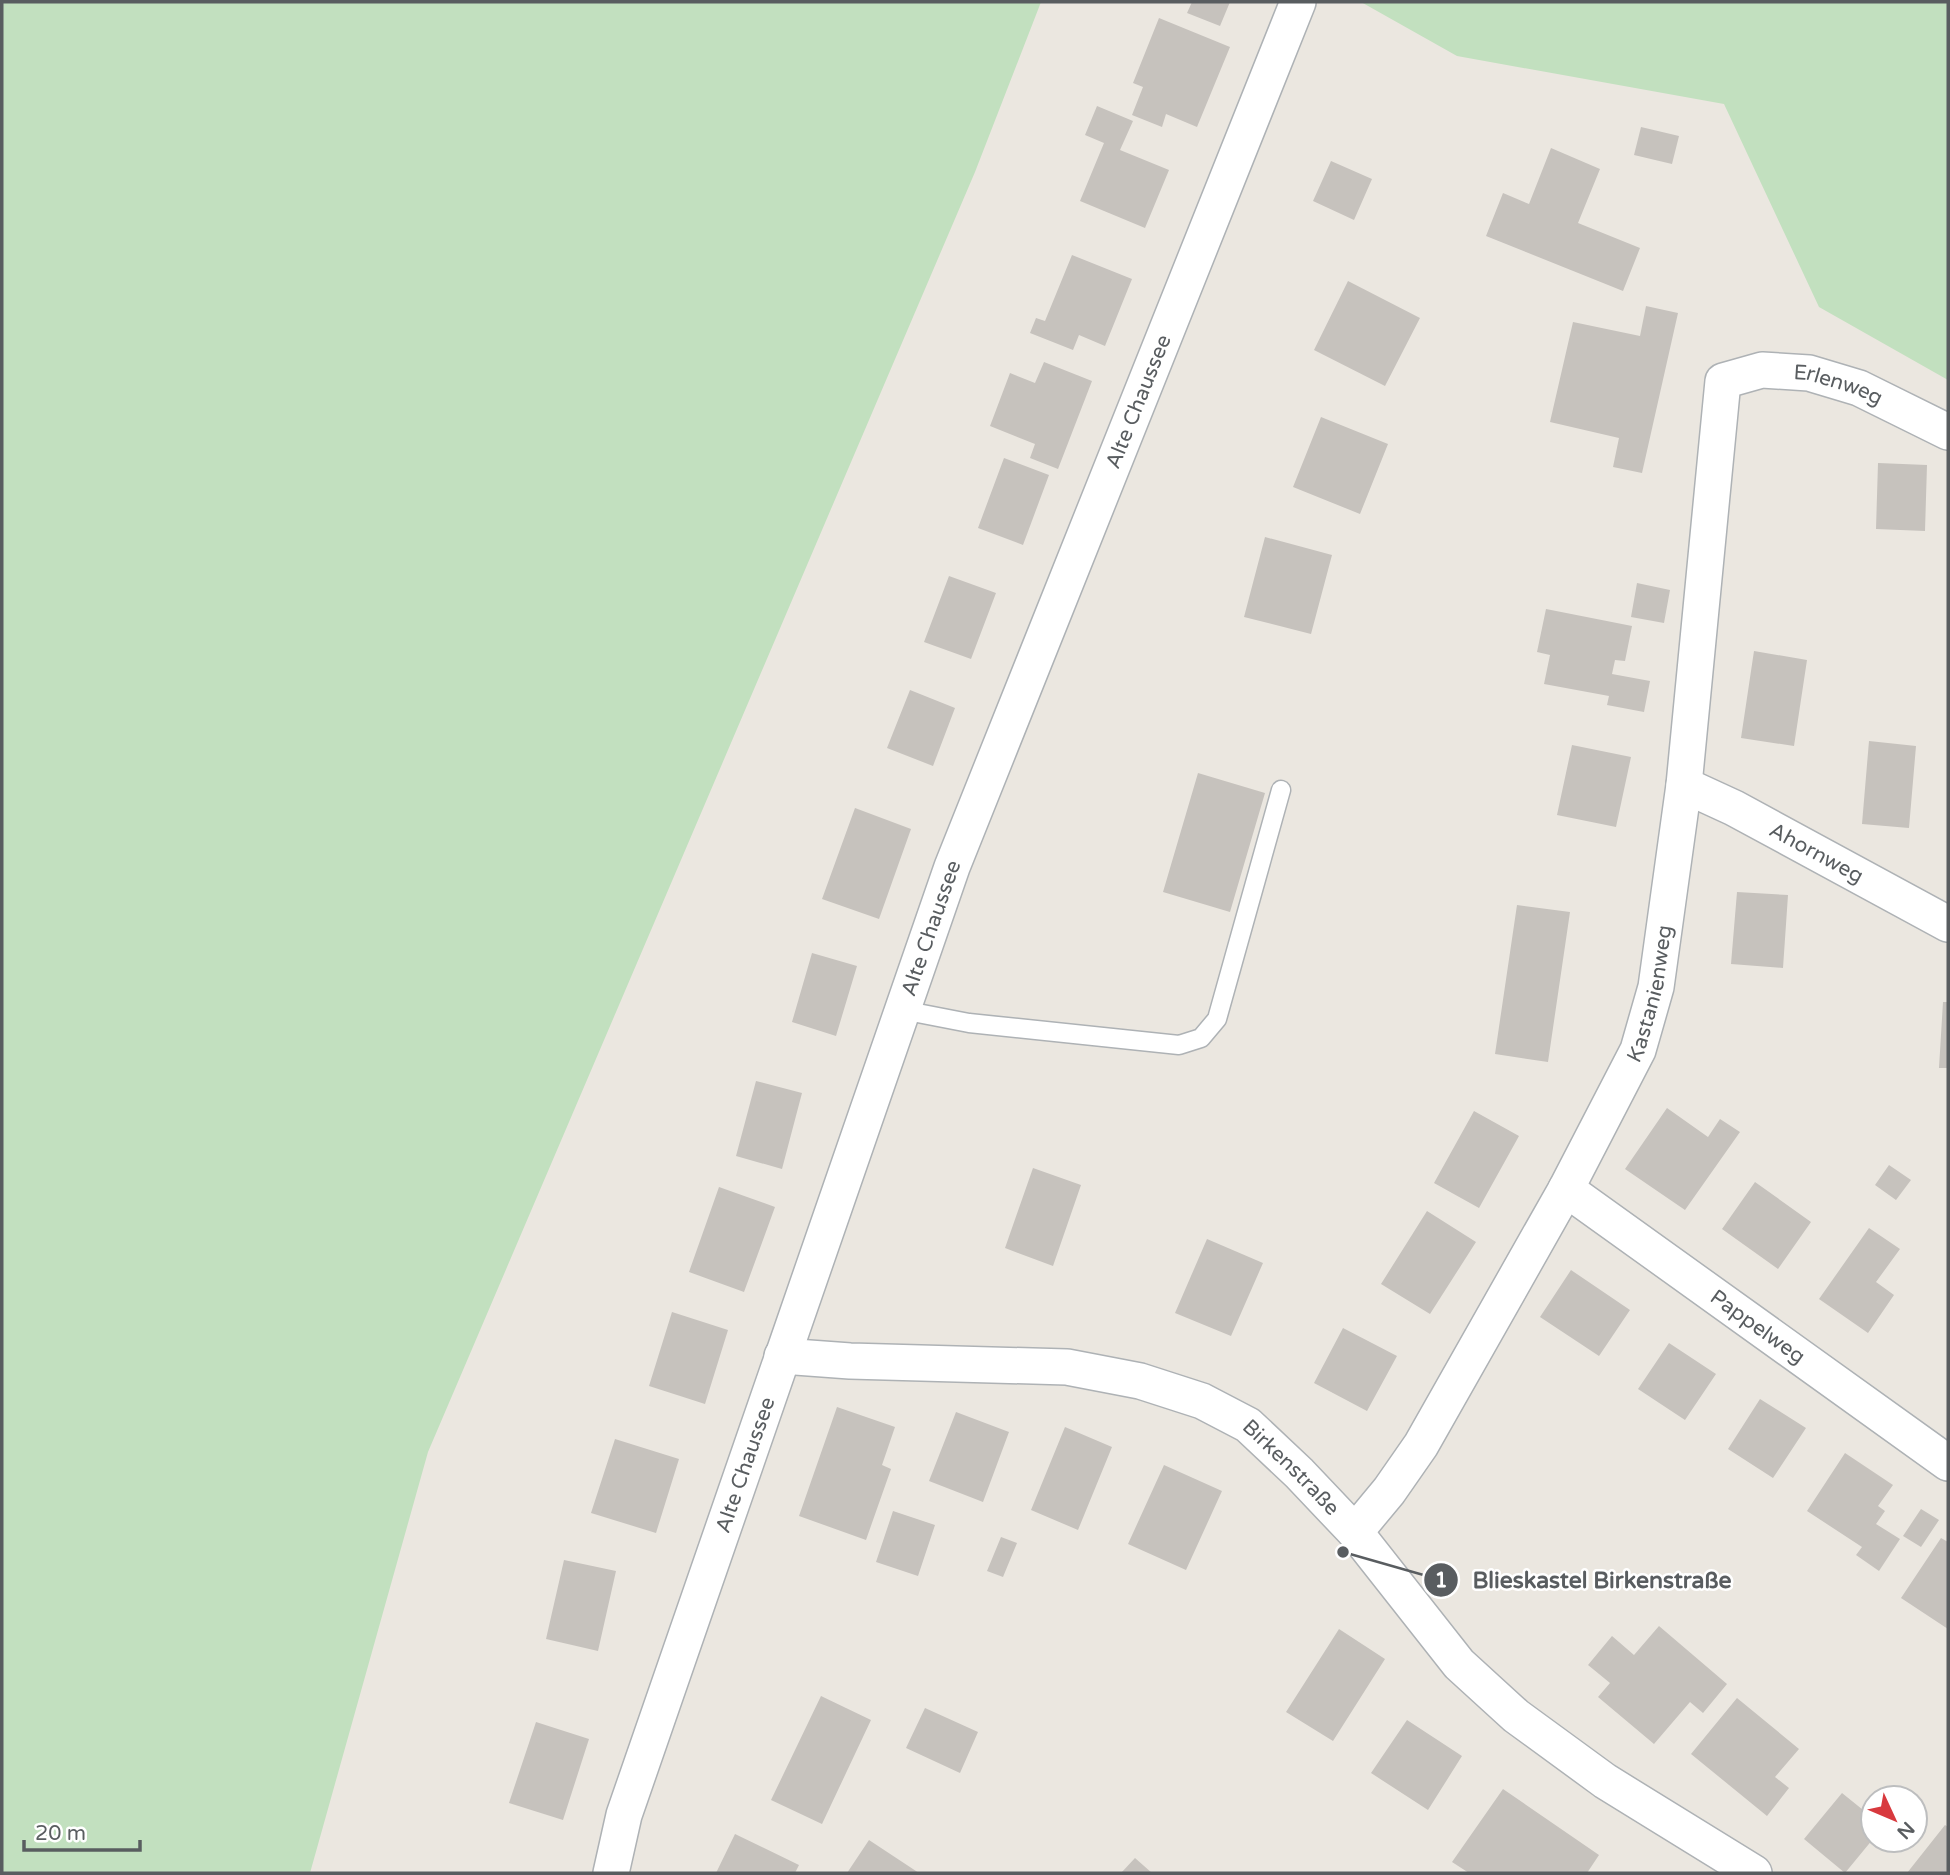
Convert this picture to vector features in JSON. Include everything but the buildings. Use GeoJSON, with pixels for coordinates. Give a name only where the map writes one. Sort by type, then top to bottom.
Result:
{"type":"FeatureCollection","features":[{"type":"Feature","properties":{"kind":"street","name":"Alte Chaussee"},"geometry":{"type":"LineString","coordinates":[[611,1873],[624,1815],[957,854],[1298,2]]}},
{"type":"Feature","properties":{"kind":"street","name":"Erlenweg"},"geometry":{"type":"LineString","coordinates":[[1723,381],[1762,370],[1809,373],[1859,388],[1948,432]]}},
{"type":"Feature","properties":{"kind":"street","name":"Kastanienweg"},"geometry":{"type":"LineString","coordinates":[[1355,1532],[1389,1491],[1421,1445],[1566,1189],[1638,1050],[1656,987],[1684,785],[1723,381]]}},
{"type":"Feature","properties":{"kind":"street","name":"Ahornweg"},"geometry":{"type":"LineString","coordinates":[[1684,785],[1734,808],[1948,924]]}},
{"type":"Feature","properties":{"kind":"street","name":"Pappelweg"},"geometry":{"type":"LineString","coordinates":[[1566,1189],[1948,1463]]}},
{"type":"Feature","properties":{"kind":"street","name":"Birkenstraße"},"geometry":{"type":"LineString","coordinates":[[782,1356],[850,1362],[1067,1367],[1140,1381],[1202,1401],[1248,1425],[1299,1473],[1355,1532],[1459,1664],[1516,1716],[1605,1781],[1754,1873]]}},
{"type":"Feature","properties":{"kind":"lane"},"geometry":{"type":"LineString","coordinates":[[902,1010],[969,1023],[1179,1045],[1201,1038],[1217,1019],[1280,790]]}},
{"type":"Feature","properties":{"kind":"green space"},"geometry":{"type":"Polygon","coordinates":[[[2,2],[1041,2],[975,172],[428,1452],[310,1873],[2,1873],[2,2]]]}},
{"type":"Feature","properties":{"kind":"green space"},"geometry":{"type":"Polygon","coordinates":[[[1361,2],[1948,2],[1948,380],[1819,307],[1724,104],[1457,56],[1361,2]]]}},
{"type":"Feature","properties":{"kind":"place","name":"Blieskastel Birkenstraße"},"geometry":{"type":"Point","coordinates":[1343,1552]}}]}
